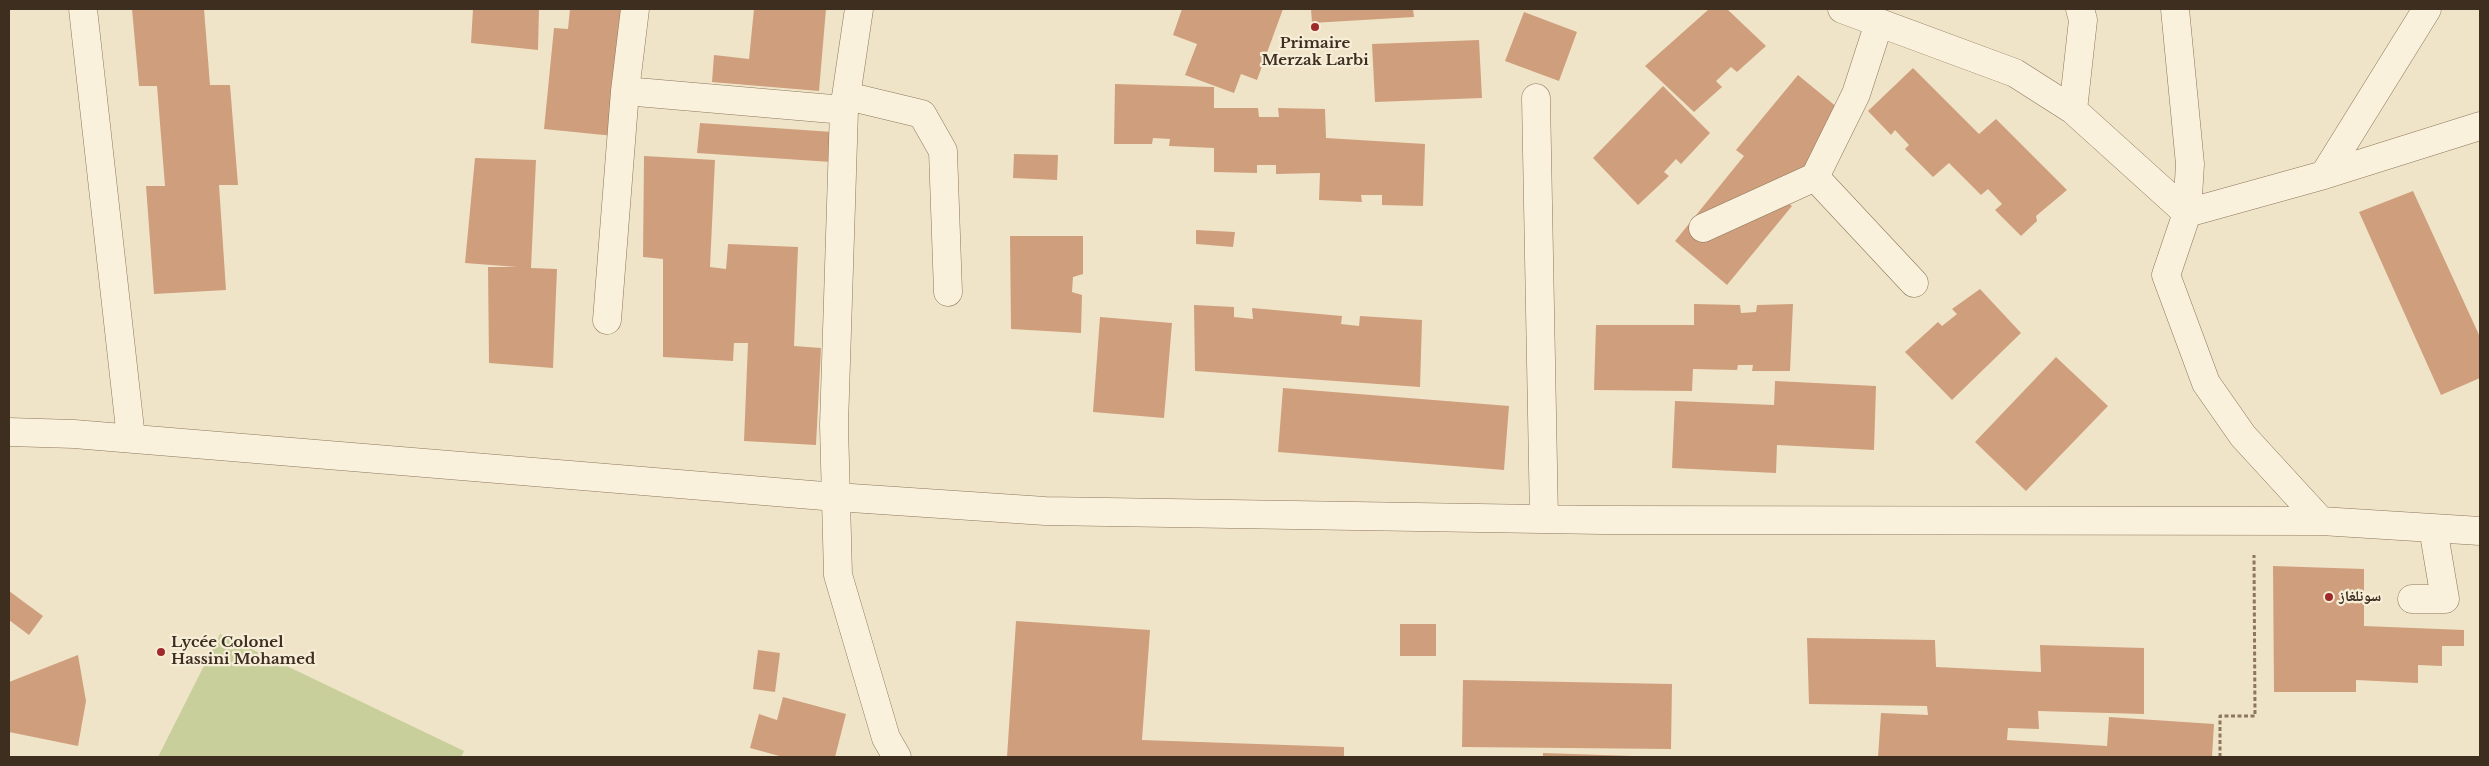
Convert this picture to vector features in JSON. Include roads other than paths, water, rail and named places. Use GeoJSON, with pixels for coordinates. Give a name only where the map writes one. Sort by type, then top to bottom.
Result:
{"type":"FeatureCollection","features":[{"type":"Feature","properties":{"kind":"street"},"geometry":{"type":"LineString","coordinates":[[83,9],[131,438]]}},
{"type":"Feature","properties":{"kind":"street"},"geometry":{"type":"LineString","coordinates":[[607,320],[625,91],[635,9]]}},
{"type":"Feature","properties":{"kind":"street"},"geometry":{"type":"LineString","coordinates":[[859,9],[846,103],[834,425],[838,574],[886,738],[897,757]]}},
{"type":"Feature","properties":{"kind":"street"},"geometry":{"type":"LineString","coordinates":[[1842,9],[2015,73],[2073,110],[2187,213]]}},
{"type":"Feature","properties":{"kind":"street"},"geometry":{"type":"LineString","coordinates":[[2073,110],[2084,20],[2080,9]]}},
{"type":"Feature","properties":{"kind":"street"},"geometry":{"type":"LineString","coordinates":[[2175,9],[2190,164],[2187,213],[2166,275],[2206,383],[2243,436],[2321,521]]}},
{"type":"Feature","properties":{"kind":"street"},"geometry":{"type":"LineString","coordinates":[[2324,175],[2427,9]]}},
{"type":"Feature","properties":{"kind":"street"},"geometry":{"type":"LineString","coordinates":[[1704,228],[1816,177],[1856,94],[1879,23]]}},
{"type":"Feature","properties":{"kind":"street"},"geometry":{"type":"LineString","coordinates":[[625,91],[846,103],[922,114],[943,151],[948,292]]}},
{"type":"Feature","properties":{"kind":"street"},"geometry":{"type":"LineString","coordinates":[[1536,98],[1544,519]]}},
{"type":"Feature","properties":{"kind":"street"},"geometry":{"type":"LineString","coordinates":[[2187,213],[2324,175],[2480,126]]}},
{"type":"Feature","properties":{"kind":"street"},"geometry":{"type":"LineString","coordinates":[[1816,177],[1914,283]]}},
{"type":"Feature","properties":{"kind":"street"},"geometry":{"type":"LineString","coordinates":[[9,432],[131,438],[836,498],[1045,510],[1544,519],[2321,521],[2480,531]]}},
{"type":"Feature","properties":{"kind":"street"},"geometry":{"type":"LineString","coordinates":[[2412,599],[2445,599],[2433,528]]}},
{"type":"Feature","properties":{"kind":"place","name":"Primaire Merzak Larbi"},"geometry":{"type":"Point","coordinates":[1315,27]}},
{"type":"Feature","properties":{"kind":"place","name":"سونلغاز"},"geometry":{"type":"Point","coordinates":[2329,597]}},
{"type":"Feature","properties":{"kind":"place","name":"Lycée Colonel Hassini Mohamed"},"geometry":{"type":"Point","coordinates":[161,652]}}]}
